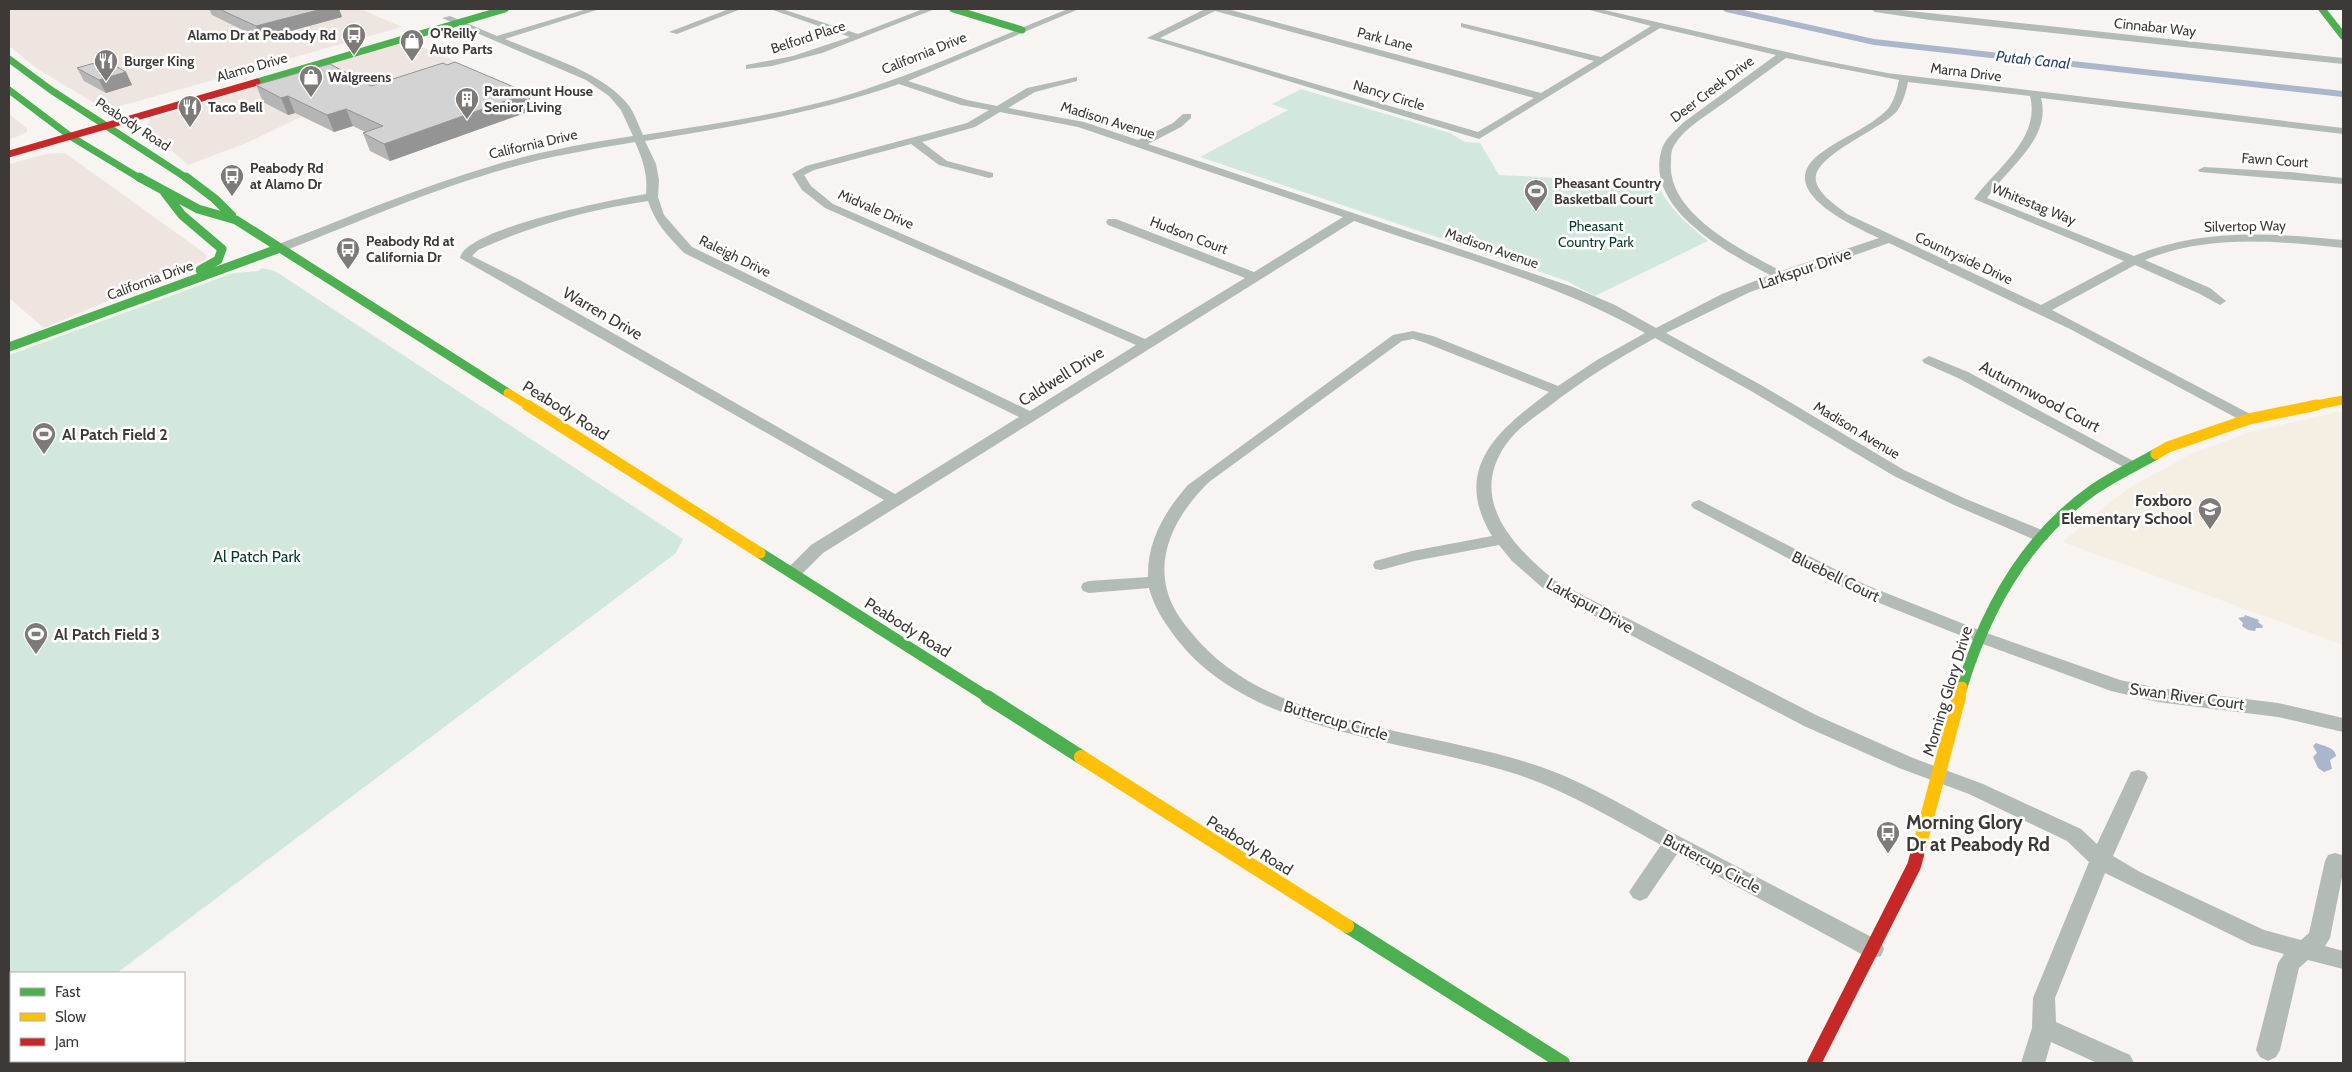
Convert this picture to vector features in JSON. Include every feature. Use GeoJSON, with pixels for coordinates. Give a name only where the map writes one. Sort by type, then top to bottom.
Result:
{"type":"FeatureCollection","features":[{"type":"Feature","properties":{"kind":"main road","name":"Alamo Drive"},"geometry":{"type":"LineString","coordinates":[[452,20],[480,9]]}},
{"type":"Feature","properties":{"kind":"main road","name":"Alamo Drive"},"geometry":{"type":"LineString","coordinates":[[9,145],[66,132],[452,20],[504,9]]}},
{"type":"Feature","properties":{"kind":"main road"},"geometry":{"type":"LineString","coordinates":[[953,9],[1022,30]]}},
{"type":"Feature","properties":{"kind":"main road"},"geometry":{"type":"LineString","coordinates":[[2322,9],[2343,36]]}},
{"type":"Feature","properties":{"kind":"main road","name":"Peabody Road"},"geometry":{"type":"LineString","coordinates":[[9,59],[101,122],[152,152],[222,203],[236,220]]}},
{"type":"Feature","properties":{"kind":"main road","name":"Peabody Road"},"geometry":{"type":"LineString","coordinates":[[9,90],[66,132],[165,192],[198,209],[236,220],[1563,1063]]}},
{"type":"Feature","properties":{"kind":"main road","name":"Alamo Drive"},"geometry":{"type":"LineString","coordinates":[[9,154],[66,132]]}},
{"type":"Feature","properties":{"kind":"main road"},"geometry":{"type":"LineString","coordinates":[[76,322],[196,272],[222,256],[222,249],[182,215],[165,192]]}},
{"type":"Feature","properties":{"kind":"main road","name":"California Drive"},"geometry":{"type":"LineString","coordinates":[[9,347],[280,248]]}},
{"type":"Feature","properties":{"kind":"main road","name":"Morning Glory Drive"},"geometry":{"type":"LineString","coordinates":[[1814,1063],[1914,866],[1967,669],[1978,636],[1996,599],[2013,572],[2041,536],[2058,518],[2093,490],[2132,466],[2193,437],[2249,419],[2343,400]]}},
{"type":"Feature","properties":{"kind":"street"},"geometry":{"type":"LineString","coordinates":[[496,39],[596,9]]}},
{"type":"Feature","properties":{"kind":"street"},"geometry":{"type":"LineString","coordinates":[[674,32],[737,9]]}},
{"type":"Feature","properties":{"kind":"street"},"geometry":{"type":"LineString","coordinates":[[774,9],[856,36]]}},
{"type":"Feature","properties":{"kind":"street","name":"Belford Place"},"geometry":{"type":"LineString","coordinates":[[749,67],[785,61],[931,9]]}},
{"type":"Feature","properties":{"kind":"street","name":"California Drive"},"geometry":{"type":"LineString","coordinates":[[280,248],[425,190],[470,175],[560,152],[801,111],[897,80],[1075,9]]}},
{"type":"Feature","properties":{"kind":"street","name":"Nancy Circle"},"geometry":{"type":"LineString","coordinates":[[1212,9],[1152,38],[1479,136],[1659,25]]}},
{"type":"Feature","properties":{"kind":"street","name":"Park Lane"},"geometry":{"type":"LineString","coordinates":[[1218,9],[1543,97]]}},
{"type":"Feature","properties":{"kind":"street","name":"Marna Drive"},"geometry":{"type":"LineString","coordinates":[[1590,9],[1846,69],[1904,78],[2343,131]]}},
{"type":"Feature","properties":{"kind":"street","name":"Cinnabar Way"},"geometry":{"type":"LineString","coordinates":[[1875,9],[1930,17],[2343,61]]}},
{"type":"Feature","properties":{"kind":"street","name":"Raleigh Drive"},"geometry":{"type":"LineString","coordinates":[[452,20],[589,78],[613,94],[626,108],[650,164],[653,180],[652,197],[658,215],[665,226],[688,250],[1029,416]]}},
{"type":"Feature","properties":{"kind":"street"},"geometry":{"type":"LineString","coordinates":[[1464,25],[1602,60]]}},
{"type":"Feature","properties":{"kind":"street","name":"Deer Creek Drive"},"geometry":{"type":"LineString","coordinates":[[1780,276],[1717,239],[1682,209],[1666,182],[1664,164],[1667,150],[1674,138],[1688,124],[1783,54]]}},
{"type":"Feature","properties":{"kind":"street","name":"Countryside Drive"},"geometry":{"type":"LineString","coordinates":[[1904,78],[1899,99],[1892,109],[1880,120],[1816,162],[1810,168],[1808,178],[1812,191],[1829,208],[1888,239],[2042,310],[2175,378],[2249,419]]}},
{"type":"Feature","properties":{"kind":"street","name":"Midvale Drive"},"geometry":{"type":"LineString","coordinates":[[1074,79],[1031,90],[971,125],[914,142],[810,168],[798,174],[806,188],[829,206],[1145,344]]}},
{"type":"Feature","properties":{"kind":"street","name":"Madison Avenue"},"geometry":{"type":"LineString","coordinates":[[897,80],[949,98],[1080,124],[1568,290],[1610,308],[1756,388],[1899,473],[1960,502],[2041,536]]}},
{"type":"Feature","properties":{"kind":"street","name":"Whitestag Way"},"geometry":{"type":"LineString","coordinates":[[2035,94],[2039,111],[2028,139],[1980,199],[2135,260]]}},
{"type":"Feature","properties":{"kind":"street"},"geometry":{"type":"LineString","coordinates":[[1139,144],[1176,125],[1187,116]]}},
{"type":"Feature","properties":{"kind":"street"},"geometry":{"type":"LineString","coordinates":[[914,142],[943,163],[989,176]]}},
{"type":"Feature","properties":{"kind":"street","name":"Fawn Court"},"geometry":{"type":"LineString","coordinates":[[2204,170],[2290,175],[2343,181]]}},
{"type":"Feature","properties":{"kind":"street","name":"Warren Drive"},"geometry":{"type":"LineString","coordinates":[[652,197],[604,204],[547,217],[474,247],[468,252],[466,258],[523,288],[895,500]]}},
{"type":"Feature","properties":{"kind":"street","name":"Caldwell Drive"},"geometry":{"type":"LineString","coordinates":[[793,573],[817,550],[895,500],[1352,217]]}},
{"type":"Feature","properties":{"kind":"street","name":"Hudson Court"},"geometry":{"type":"LineString","coordinates":[[1112,222],[1255,277]]}},
{"type":"Feature","properties":{"kind":"street","name":"Silvertop Way"},"geometry":{"type":"LineString","coordinates":[[2042,310],[2135,260],[2178,244],[2234,238],[2343,244]]}},
{"type":"Feature","properties":{"kind":"street","name":"Larkspur Drive"},"geometry":{"type":"LineString","coordinates":[[1888,239],[1780,276],[1720,300],[1591,368],[1558,391],[1506,435],[1496,450],[1486,472],[1484,494],[1490,517],[1503,539],[1521,562],[1551,586],[1811,721],[1976,789],[2074,835],[2101,860],[2133,878],[2260,938],[2343,960]]}},
{"type":"Feature","properties":{"kind":"street"},"geometry":{"type":"LineString","coordinates":[[2135,260],[2205,291],[2220,301]]}},
{"type":"Feature","properties":{"kind":"street","name":"Buttercup Circle"},"geometry":{"type":"LineString","coordinates":[[1558,391],[1428,339],[1413,335],[1398,338],[1195,487],[1175,510],[1159,543],[1156,582],[1160,598],[1183,638],[1225,676],[1250,691],[1279,704],[1325,719],[1522,768],[1562,783],[1873,949]]}},
{"type":"Feature","properties":{"kind":"street","name":"Autumnwood Court"},"geometry":{"type":"LineString","coordinates":[[1929,360],[1964,375],[2132,466]]}},
{"type":"Feature","properties":{"kind":"street","name":"Bluebell Court"},"geometry":{"type":"LineString","coordinates":[[1699,505],[1860,589],[1978,636]]}},
{"type":"Feature","properties":{"kind":"street"},"geometry":{"type":"LineString","coordinates":[[1381,565],[1412,556],[1503,539]]}},
{"type":"Feature","properties":{"kind":"street"},"geometry":{"type":"LineString","coordinates":[[1089,587],[1156,582]]}},
{"type":"Feature","properties":{"kind":"street","name":"Swan River Court"},"geometry":{"type":"LineString","coordinates":[[1978,636],[2117,686],[2158,695],[2278,710],[2343,725]]}},
{"type":"Feature","properties":{"kind":"street"},"geometry":{"type":"LineString","coordinates":[[2033,1063],[2044,1028],[2044,998],[2101,860],[2138,778]]}},
{"type":"Feature","properties":{"kind":"street"},"geometry":{"type":"LineString","coordinates":[[1640,892],[1674,843]]}},
{"type":"Feature","properties":{"kind":"street"},"geometry":{"type":"LineString","coordinates":[[2268,1050],[2289,963],[2318,938],[2335,861]]}},
{"type":"Feature","properties":{"kind":"street"},"geometry":{"type":"LineString","coordinates":[[2044,1028],[2122,1063]]}},
{"type":"Feature","properties":{"kind":"shaded area"},"geometry":{"type":"Polygon","coordinates":[[[9,9],[361,9],[402,27],[117,107],[101,107],[39,70],[9,46],[9,9]]]}},
{"type":"Feature","properties":{"kind":"shaded area"},"geometry":{"type":"Polygon","coordinates":[[[406,40],[457,62],[313,111],[249,142],[188,165],[145,127],[151,119],[406,40]]]}},
{"type":"Feature","properties":{"kind":"shaded area"},"geometry":{"type":"Polygon","coordinates":[[[9,114],[27,128],[27,132],[9,140],[9,114]]]}},
{"type":"Feature","properties":{"kind":"shaded area"},"geometry":{"type":"Polygon","coordinates":[[[65,153],[207,256],[205,260],[44,328],[9,298],[9,164],[46,154],[65,153]]]}},
{"type":"Feature","properties":{"kind":"shaded area","name":"Foxboro Elementary School"},"geometry":{"type":"Polygon","coordinates":[[[2343,411],[2343,645],[2063,542],[2129,488],[2191,454],[2250,432],[2343,411]]]}},
{"type":"Feature","properties":{"kind":"green space","name":"Pheasant Country Park"},"geometry":{"type":"Polygon","coordinates":[[[1301,89],[1450,133],[1465,142],[1480,143],[1499,175],[1657,183],[1672,208],[1708,241],[1595,296],[1567,281],[1200,157],[1288,110],[1272,104],[1301,89]]]}},
{"type":"Feature","properties":{"kind":"green space","name":"Al Patch Park"},"geometry":{"type":"Polygon","coordinates":[[[262,268],[275,271],[683,539],[676,553],[118,972],[10,972],[9,1055],[9,355],[233,273],[258,271],[262,268]]]}},
{"type":"Feature","properties":{"kind":"water"},"geometry":{"type":"Polygon","coordinates":[[[2245,615],[2259,620],[2258,622],[2263,626],[2262,628],[2256,628],[2255,631],[2248,630],[2242,626],[2243,623],[2238,618],[2245,615]]]}},
{"type":"Feature","properties":{"kind":"water"},"geometry":{"type":"Polygon","coordinates":[[[2316,743],[2331,749],[2335,753],[2336,756],[2330,760],[2332,769],[2324,772],[2318,768],[2313,757],[2317,753],[2313,746],[2316,743]]]}},
{"type":"Feature","properties":{"kind":"building"},"geometry":{"type":"Polygon","coordinates":[[[219,9],[322,9],[256,26],[219,9]]]}},
{"type":"Feature","properties":{"kind":"building"},"geometry":{"type":"Polygon","coordinates":[[[105,60],[126,72],[99,80],[77,68],[105,60]]]}},
{"type":"Feature","properties":{"kind":"building"},"geometry":{"type":"Polygon","coordinates":[[[455,62],[528,93],[384,144],[363,133],[383,126],[346,109],[327,115],[288,96],[281,98],[256,85],[330,64],[371,86],[443,63],[447,65],[455,62]]]}},
{"type":"Feature","properties":{"kind":"waterway","name":"Putah Canal"},"geometry":{"type":"LineString","coordinates":[[1726,9],[1874,42],[2343,94]]}},
{"type":"Feature","properties":{"kind":"traffic: fast"},"geometry":{"type":"LineString","coordinates":[[257,82],[505,9]]}},
{"type":"Feature","properties":{"kind":"traffic: fast"},"geometry":{"type":"LineString","coordinates":[[953,9],[1022,30]]}},
{"type":"Feature","properties":{"kind":"traffic: fast"},"geometry":{"type":"LineString","coordinates":[[2322,9],[2343,36]]}},
{"type":"Feature","properties":{"kind":"traffic: fast"},"geometry":{"type":"LineString","coordinates":[[9,59],[51,90],[196,184],[232,216]]}},
{"type":"Feature","properties":{"kind":"traffic: fast"},"geometry":{"type":"LineString","coordinates":[[9,90],[70,136],[165,193],[198,209],[236,220],[508,393]]}},
{"type":"Feature","properties":{"kind":"traffic: fast"},"geometry":{"type":"LineString","coordinates":[[165,193],[182,215],[222,249],[218,260],[200,270]]}},
{"type":"Feature","properties":{"kind":"traffic: fast"},"geometry":{"type":"LineString","coordinates":[[9,347],[280,248]]}},
{"type":"Feature","properties":{"kind":"traffic: fast"},"geometry":{"type":"LineString","coordinates":[[1962,687],[1971,658],[1995,603],[2010,577],[2047,529],[2093,490],[2156,454]]}},
{"type":"Feature","properties":{"kind":"traffic: fast"},"geometry":{"type":"LineString","coordinates":[[760,553],[1081,757]]}},
{"type":"Feature","properties":{"kind":"traffic: fast"},"geometry":{"type":"LineString","coordinates":[[1347,926],[1563,1063]]}},
{"type":"Feature","properties":{"kind":"traffic: slow"},"geometry":{"type":"LineString","coordinates":[[508,393],[760,553]]}},
{"type":"Feature","properties":{"kind":"traffic: slow"},"geometry":{"type":"LineString","coordinates":[[2156,454],[2168,447],[2249,419],[2343,400]]}},
{"type":"Feature","properties":{"kind":"traffic: slow"},"geometry":{"type":"LineString","coordinates":[[1917,855],[1962,687]]}},
{"type":"Feature","properties":{"kind":"traffic: slow"},"geometry":{"type":"LineString","coordinates":[[1081,757],[1347,926]]}},
{"type":"Feature","properties":{"kind":"traffic: jam"},"geometry":{"type":"LineString","coordinates":[[9,154],[257,82]]}},
{"type":"Feature","properties":{"kind":"traffic: jam"},"geometry":{"type":"LineString","coordinates":[[1814,1063],[1914,866],[1917,855]]}},
{"type":"Feature","properties":{"kind":"place","name":"Alamo Dr at Peabody Rd"},"geometry":{"type":"Point","coordinates":[354,56]}},
{"type":"Feature","properties":{"kind":"place","name":"O'Reilly Auto Parts"},"geometry":{"type":"Point","coordinates":[412,62]}},
{"type":"Feature","properties":{"kind":"place","name":"Burger King"},"geometry":{"type":"Point","coordinates":[106,82]}},
{"type":"Feature","properties":{"kind":"place","name":"Walgreens"},"geometry":{"type":"Point","coordinates":[311,98]}},
{"type":"Feature","properties":{"kind":"place","name":"Paramount House Senior Living"},"geometry":{"type":"Point","coordinates":[467,120]}},
{"type":"Feature","properties":{"kind":"place","name":"Taco Bell"},"geometry":{"type":"Point","coordinates":[190,128]}},
{"type":"Feature","properties":{"kind":"place","name":"Peabody Rd at Alamo Dr"},"geometry":{"type":"Point","coordinates":[232,197]}},
{"type":"Feature","properties":{"kind":"place","name":"Pheasant Country Basketball Court"},"geometry":{"type":"Point","coordinates":[1536,212]}},
{"type":"Feature","properties":{"kind":"place","name":"Peabody Rd at California Dr"},"geometry":{"type":"Point","coordinates":[348,270]}},
{"type":"Feature","properties":{"kind":"place","name":"Al Patch Field 2"},"geometry":{"type":"Point","coordinates":[44,455]}},
{"type":"Feature","properties":{"kind":"place","name":"Foxboro Elementary School"},"geometry":{"type":"Point","coordinates":[2210,530]}},
{"type":"Feature","properties":{"kind":"place","name":"Al Patch Field 3"},"geometry":{"type":"Point","coordinates":[36,655]}},
{"type":"Feature","properties":{"kind":"place","name":"Morning Glory Dr at Peabody Rd"},"geometry":{"type":"Point","coordinates":[1888,854]}}]}
